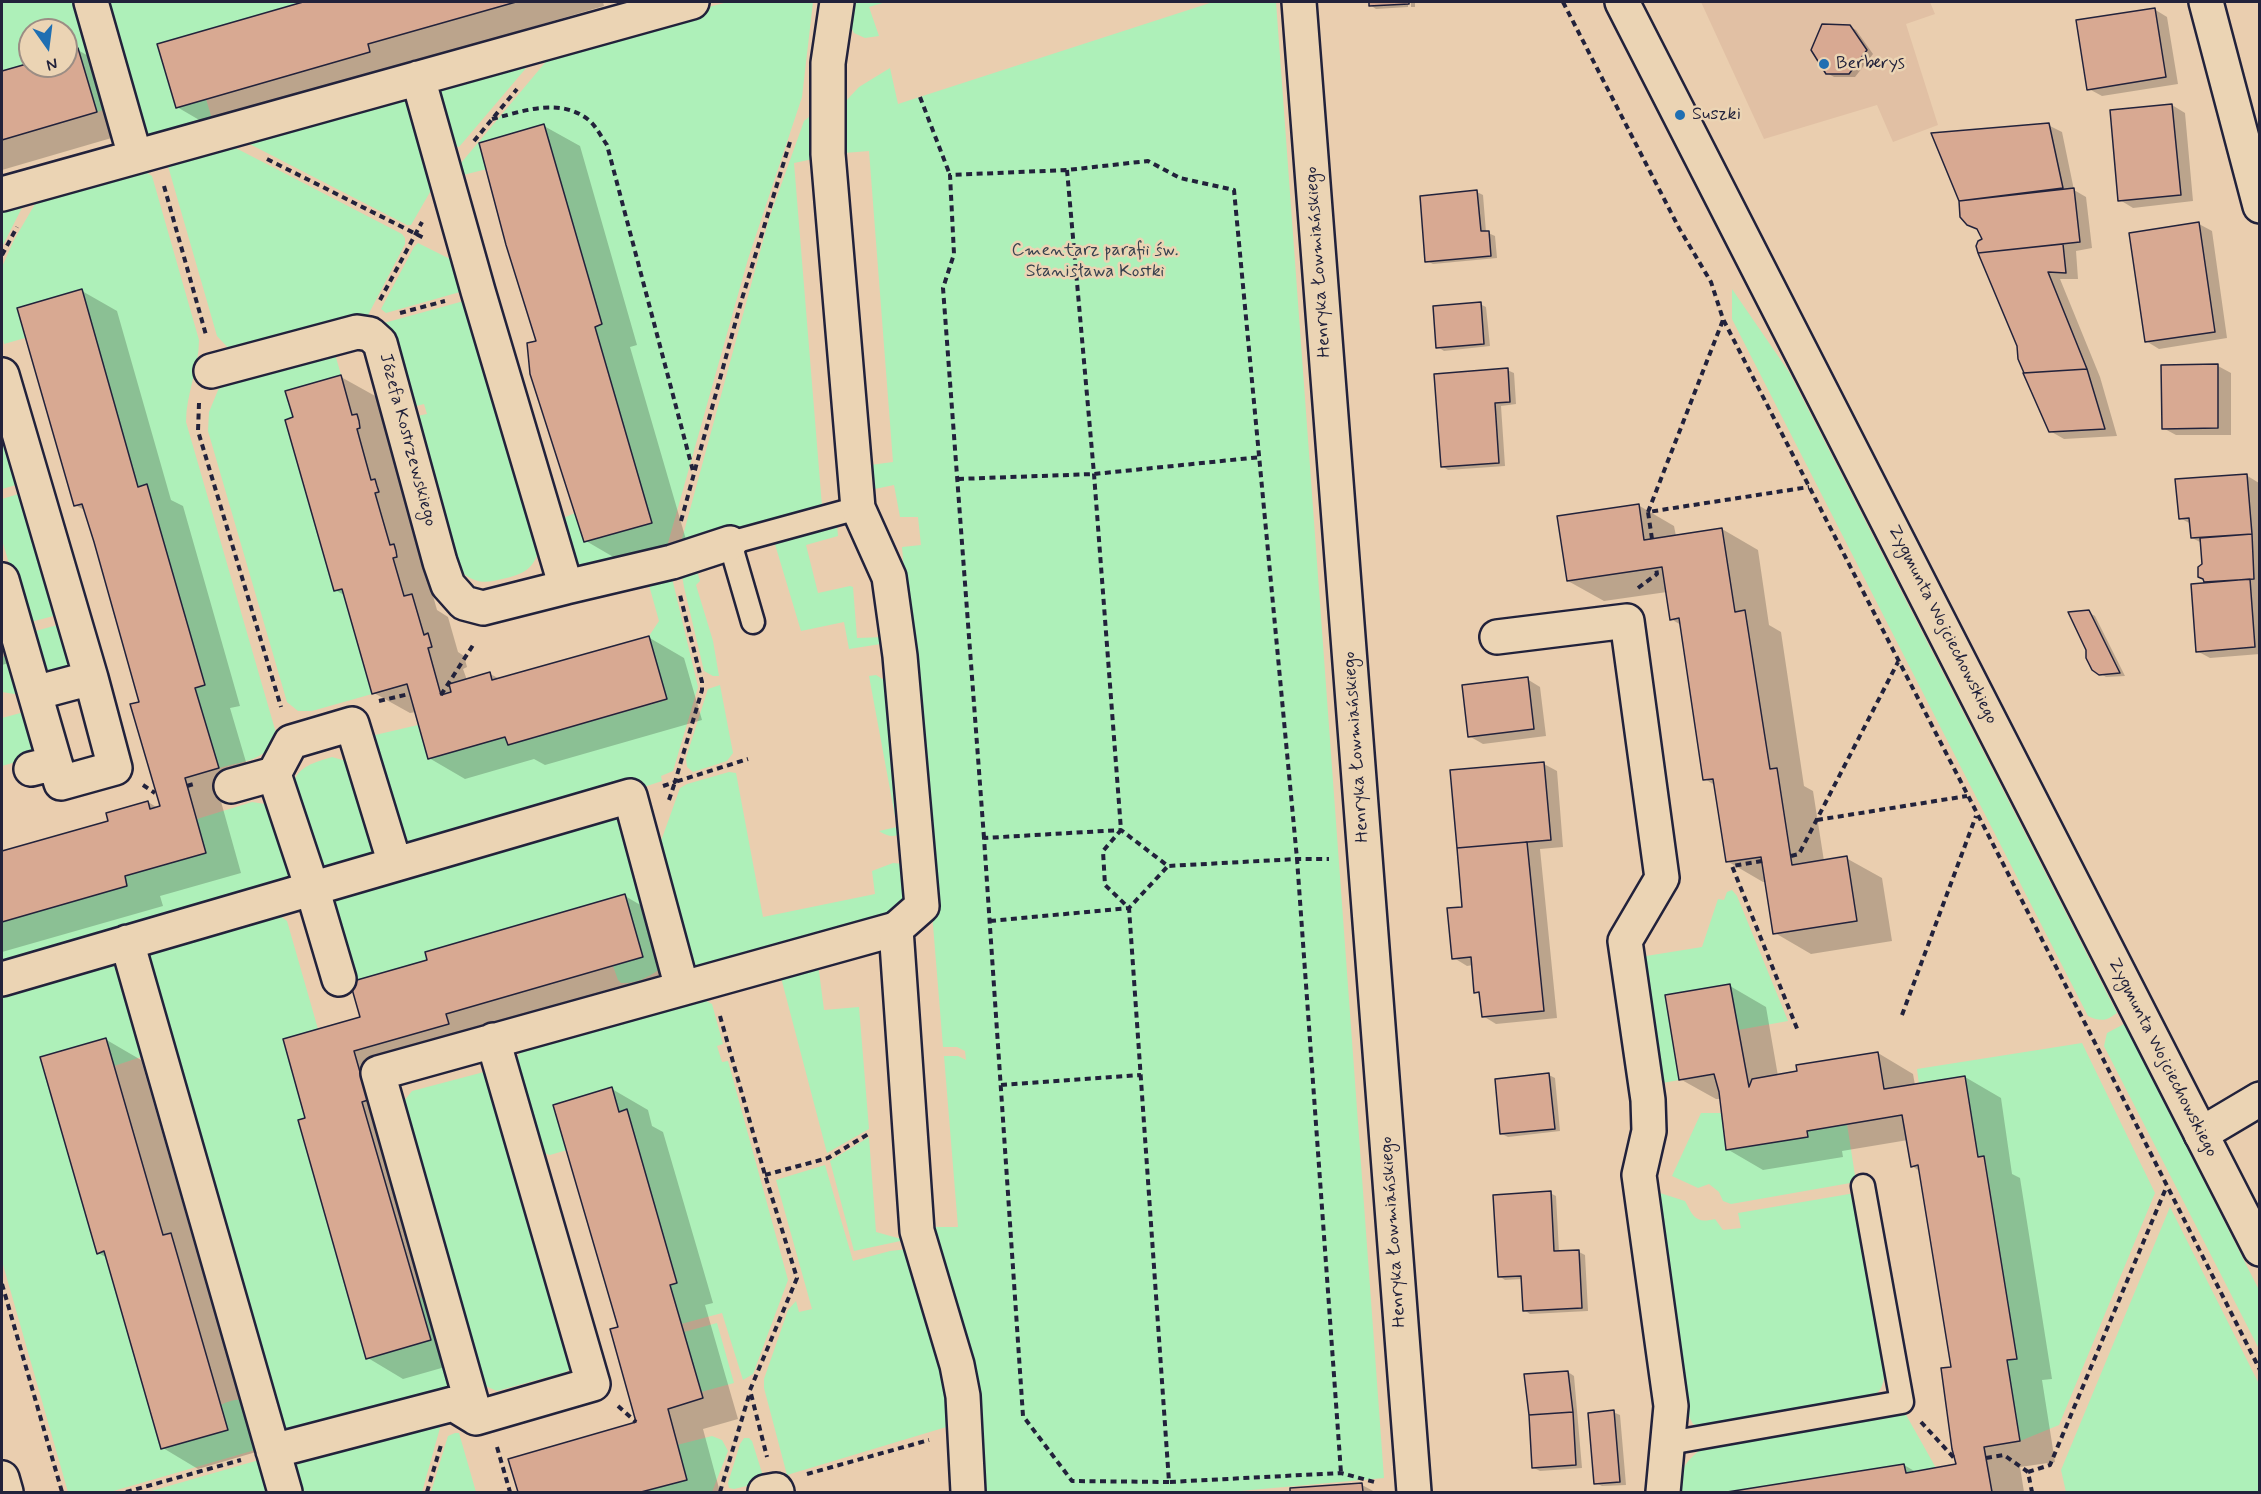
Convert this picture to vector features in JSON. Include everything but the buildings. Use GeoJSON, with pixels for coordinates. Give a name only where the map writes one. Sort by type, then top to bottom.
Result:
{"type":"FeatureCollection","features":[{"type":"Feature","properties":{"kind":"street"},"geometry":{"type":"LineString","coordinates":[[92,2],[145,154]]}},
{"type":"Feature","properties":{"kind":"street"},"geometry":{"type":"LineString","coordinates":[[2,194],[693,2]]}},
{"type":"Feature","properties":{"kind":"street"},"geometry":{"type":"LineString","coordinates":[[472,1412],[378,1073],[896,929],[922,906],[900,656],[889,577],[858,508],[828,154],[828,63],[837,2]]}},
{"type":"Feature","properties":{"kind":"street","name":"Henryka Łowmiańskiego"},"geometry":{"type":"LineString","coordinates":[[1299,2],[1414,1492]]}},
{"type":"Feature","properties":{"kind":"street","name":"Zygmunta Wojciechowskiego"},"geometry":{"type":"LineString","coordinates":[[1622,2],[2259,1249]]}},
{"type":"Feature","properties":{"kind":"street"},"geometry":{"type":"LineString","coordinates":[[2206,2],[2259,206]]}},
{"type":"Feature","properties":{"kind":"street"},"geometry":{"type":"LineString","coordinates":[[418,78],[478,291],[566,587]]}},
{"type":"Feature","properties":{"kind":"street","name":"Józefa Kostrzewskiego"},"geometry":{"type":"LineString","coordinates":[[211,372],[357,332],[370,334],[380,343],[448,585],[464,603],[483,608],[672,562],[730,543]]}},
{"type":"Feature","properties":{"kind":"street"},"geometry":{"type":"LineString","coordinates":[[2,375],[91,678],[115,768],[61,783],[43,766],[35,693],[2,580]]}},
{"type":"Feature","properties":{"kind":"street"},"geometry":{"type":"LineString","coordinates":[[1497,637],[1627,621],[1662,878],[1624,940],[1648,1100],[1649,1131],[1639,1175],[1671,1406],[1663,1492]]}},
{"type":"Feature","properties":{"kind":"street"},"geometry":{"type":"LineString","coordinates":[[35,693],[91,678]]}},
{"type":"Feature","properties":{"kind":"street"},"geometry":{"type":"LineString","coordinates":[[339,979],[274,774],[291,742],[352,724],[395,864]]}},
{"type":"Feature","properties":{"kind":"street"},"geometry":{"type":"LineString","coordinates":[[231,786],[274,774]]}},
{"type":"Feature","properties":{"kind":"street"},"geometry":{"type":"LineString","coordinates":[[2,980],[630,796],[696,984]]}},
{"type":"Feature","properties":{"kind":"street"},"geometry":{"type":"LineString","coordinates":[[896,929],[917,1231],[957,1365],[963,1396],[968,1492]]}},
{"type":"Feature","properties":{"kind":"street"},"geometry":{"type":"LineString","coordinates":[[127,942],[285,1492]]}},
{"type":"Feature","properties":{"kind":"street"},"geometry":{"type":"LineString","coordinates":[[273,1451],[472,1412],[593,1384],[493,1041]]}},
{"type":"Feature","properties":{"kind":"street"},"geometry":{"type":"LineString","coordinates":[[2201,1134],[2259,1099]]}},
{"type":"Feature","properties":{"kind":"street"},"geometry":{"type":"LineString","coordinates":[[2,1478],[6,1492]]}},
{"type":"Feature","properties":{"kind":"lane"},"geometry":{"type":"LineString","coordinates":[[753,622],[730,543],[858,508]]}},
{"type":"Feature","properties":{"kind":"lane"},"geometry":{"type":"LineString","coordinates":[[1668,1443],[1902,1402],[1863,1186]]}},
{"type":"Feature","properties":{"kind":"path"},"geometry":{"type":"LineString","coordinates":[[1563,2],[1679,228],[1711,282],[1723,319],[2089,1032],[2259,1370]]}},
{"type":"Feature","properties":{"kind":"path"},"geometry":{"type":"LineString","coordinates":[[446,176],[522,83]]}},
{"type":"Feature","properties":{"kind":"path"},"geometry":{"type":"LineString","coordinates":[[920,97],[950,176],[954,254],[943,288],[990,921],[1023,1416],[1072,1481],[1169,1482],[1341,1473],[1383,1484]]}},
{"type":"Feature","properties":{"kind":"path"},"geometry":{"type":"LineString","coordinates":[[492,119],[541,106],[570,109],[591,122],[607,145],[693,473]]}},
{"type":"Feature","properties":{"kind":"path"},"geometry":{"type":"LineString","coordinates":[[218,134],[416,234],[378,304]]}},
{"type":"Feature","properties":{"kind":"path"},"geometry":{"type":"LineString","coordinates":[[675,782],[702,690],[702,682],[672,562],[693,473],[741,302],[792,138]]}},
{"type":"Feature","properties":{"kind":"path"},"geometry":{"type":"LineString","coordinates":[[145,154],[208,341],[211,372]]}},
{"type":"Feature","properties":{"kind":"path"},"geometry":{"type":"LineString","coordinates":[[950,176],[1067,170],[1148,161],[1180,177],[1234,190],[1297,859],[1341,1473]]}},
{"type":"Feature","properties":{"kind":"path"},"geometry":{"type":"LineString","coordinates":[[1067,170],[1094,474],[1121,830],[1102,851],[1105,885],[1129,908],[1169,1482]]}},
{"type":"Feature","properties":{"kind":"path"},"geometry":{"type":"LineString","coordinates":[[394,315],[478,291]]}},
{"type":"Feature","properties":{"kind":"path"},"geometry":{"type":"LineString","coordinates":[[1652,539],[1648,512],[1723,319]]}},
{"type":"Feature","properties":{"kind":"path"},"geometry":{"type":"LineString","coordinates":[[198,431],[291,742]]}},
{"type":"Feature","properties":{"kind":"path"},"geometry":{"type":"LineString","coordinates":[[958,479],[1094,474],[1261,458]]}},
{"type":"Feature","properties":{"kind":"path"},"geometry":{"type":"LineString","coordinates":[[1648,512],[1809,487]]}},
{"type":"Feature","properties":{"kind":"path"},"geometry":{"type":"LineString","coordinates":[[441,694],[503,602]]}},
{"type":"Feature","properties":{"kind":"path"},"geometry":{"type":"LineString","coordinates":[[1791,856],[1799,854],[1898,662]]}},
{"type":"Feature","properties":{"kind":"path"},"geometry":{"type":"LineString","coordinates":[[630,796],[748,759]]}},
{"type":"Feature","properties":{"kind":"path"},"geometry":{"type":"LineString","coordinates":[[1817,820],[1967,796]]}},
{"type":"Feature","properties":{"kind":"path"},"geometry":{"type":"LineString","coordinates":[[1902,1015],[1976,815]]}},
{"type":"Feature","properties":{"kind":"path"},"geometry":{"type":"LineString","coordinates":[[984,838],[1121,830],[1168,866],[1365,858]]}},
{"type":"Feature","properties":{"kind":"path"},"geometry":{"type":"LineString","coordinates":[[1762,861],[1732,866],[1798,1031]]}},
{"type":"Feature","properties":{"kind":"path"},"geometry":{"type":"LineString","coordinates":[[990,921],[1129,908],[1168,866]]}},
{"type":"Feature","properties":{"kind":"path"},"geometry":{"type":"LineString","coordinates":[[696,984],[765,1176],[797,1278],[750,1390],[720,1492]]}},
{"type":"Feature","properties":{"kind":"path"},"geometry":{"type":"LineString","coordinates":[[1001,1085],[1141,1075]]}},
{"type":"Feature","properties":{"kind":"path"},"geometry":{"type":"LineString","coordinates":[[765,1176],[828,1158],[870,1133]]}},
{"type":"Feature","properties":{"kind":"path"},"geometry":{"type":"LineString","coordinates":[[2028,1472],[2050,1465],[2166,1187]]}},
{"type":"Feature","properties":{"kind":"path"},"geometry":{"type":"LineString","coordinates":[[2,1284],[62,1492]]}},
{"type":"Feature","properties":{"kind":"path"},"geometry":{"type":"LineString","coordinates":[[750,1390],[773,1490],[965,1430]]}},
{"type":"Feature","properties":{"kind":"path"},"geometry":{"type":"LineString","coordinates":[[1902,1402],[1955,1459]]}},
{"type":"Feature","properties":{"kind":"path"},"geometry":{"type":"LineString","coordinates":[[427,1492],[472,1412]]}},
{"type":"Feature","properties":{"kind":"path"},"geometry":{"type":"LineString","coordinates":[[472,1412],[510,1492]]}},
{"type":"Feature","properties":{"kind":"path"},"geometry":{"type":"LineString","coordinates":[[126,1492],[273,1451]]}},
{"type":"Feature","properties":{"kind":"path"},"geometry":{"type":"LineString","coordinates":[[1986,1458],[2004,1455],[2028,1472],[2032,1492]]}},
{"type":"Feature","properties":{"kind":"shaded area","name":"Berberys"},"geometry":{"type":"Polygon","coordinates":[[[1701,2],[1930,2],[1935,14],[1906,24],[1938,125],[1893,142],[1877,105],[1764,139],[1701,2]]]}},
{"type":"Feature","properties":{"kind":"green space"},"geometry":{"type":"Polygon","coordinates":[[[2,2],[82,2],[113,107],[97,112],[78,49],[78,18],[18,18],[18,66],[2,71],[2,2]]]}},
{"type":"Feature","properties":{"kind":"green space"},"geometry":{"type":"Polygon","coordinates":[[[102,2],[303,2],[157,44],[176,108],[206,99],[212,119],[155,136],[145,132],[102,2]]]}},
{"type":"Feature","properties":{"kind":"green space"},"geometry":{"type":"Polygon","coordinates":[[[728,2],[813,2],[802,97],[748,259],[666,550],[587,570],[572,560],[559,520],[575,513],[585,542],[651,523],[595,327],[602,324],[544,124],[480,143],[487,169],[459,176],[456,169],[559,46],[728,2]]]}},
{"type":"Feature","properties":{"kind":"green space"},"geometry":{"type":"Polygon","coordinates":[[[853,2],[886,2],[869,7],[879,36],[865,38],[854,33],[850,25],[853,2]]]}},
{"type":"Feature","properties":{"kind":"green space","name":"Cmentarz parafii św. Stanisława Kostki"},"geometry":{"type":"Polygon","coordinates":[[[1213,2],[1276,2],[1384,1478],[1229,1492],[982,1492],[929,1227],[958,1227],[944,1056],[958,1056],[966,1060],[965,1051],[957,1047],[943,1047],[902,547],[921,545],[918,517],[900,517],[894,485],[870,490],[870,465],[893,462],[869,151],[844,153],[844,103],[859,87],[890,68],[898,104],[1213,2]]]}},
{"type":"Feature","properties":{"kind":"green space"},"geometry":{"type":"Polygon","coordinates":[[[544,47],[459,147],[447,144],[434,97],[441,78],[544,47]]]}},
{"type":"Feature","properties":{"kind":"green space"},"geometry":{"type":"Polygon","coordinates":[[[401,91],[414,99],[437,180],[411,225],[236,137],[401,91]]]}},
{"type":"Feature","properties":{"kind":"green space"},"geometry":{"type":"Polygon","coordinates":[[[816,111],[818,158],[794,163],[822,506],[683,546],[682,539],[769,219],[804,121],[816,111]]]}},
{"type":"Feature","properties":{"kind":"green space"},"geometry":{"type":"Polygon","coordinates":[[[226,143],[402,234],[405,244],[366,319],[233,353],[217,336],[168,166],[171,161],[226,143]]]}},
{"type":"Feature","properties":{"kind":"green space"},"geometry":{"type":"Polygon","coordinates":[[[136,166],[152,176],[199,340],[186,422],[276,733],[274,742],[262,754],[219,768],[195,688],[204,685],[147,484],[138,487],[82,289],[17,308],[25,338],[4,344],[2,335],[2,267],[14,240],[42,192],[136,166]]]}},
{"type":"Feature","properties":{"kind":"green space"},"geometry":{"type":"Polygon","coordinates":[[[26,200],[2,247],[2,203],[26,200]]]}},
{"type":"Feature","properties":{"kind":"green space"},"geometry":{"type":"Polygon","coordinates":[[[418,243],[460,264],[467,290],[386,313],[381,309],[418,243]]]}},
{"type":"Feature","properties":{"kind":"green space"},"geometry":{"type":"Polygon","coordinates":[[[1732,289],[1789,372],[2117,1013],[2110,1018],[2100,1020],[2088,1016],[1732,319],[1732,289]]]}},
{"type":"Feature","properties":{"kind":"green space"},"geometry":{"type":"Polygon","coordinates":[[[471,299],[522,477],[516,479],[518,486],[524,484],[539,549],[534,562],[526,570],[487,582],[472,579],[457,569],[412,417],[427,414],[424,404],[409,408],[384,323],[471,299]]]}},
{"type":"Feature","properties":{"kind":"green space"},"geometry":{"type":"Polygon","coordinates":[[[333,347],[341,375],[286,391],[293,417],[285,420],[334,591],[342,589],[372,694],[312,711],[298,711],[287,702],[208,431],[209,412],[221,383],[333,347]]]}},
{"type":"Feature","properties":{"kind":"green space"},"geometry":{"type":"Polygon","coordinates":[[[2,411],[23,483],[2,489],[2,411]]]}},
{"type":"Feature","properties":{"kind":"green space"},"geometry":{"type":"Polygon","coordinates":[[[25,492],[61,614],[27,623],[2,540],[2,499],[25,492]]]}},
{"type":"Feature","properties":{"kind":"green space"},"geometry":{"type":"Polygon","coordinates":[[[837,525],[838,536],[806,545],[818,593],[853,587],[857,638],[885,637],[887,643],[849,649],[844,622],[801,631],[774,541],[837,525]]]}},
{"type":"Feature","properties":{"kind":"green space"},"geometry":{"type":"Polygon","coordinates":[[[695,564],[700,581],[696,585],[713,641],[719,676],[713,676],[704,671],[684,587],[682,575],[695,564]]]}},
{"type":"Feature","properties":{"kind":"green space"},"geometry":{"type":"Polygon","coordinates":[[[647,578],[672,578],[698,687],[673,771],[661,776],[662,781],[641,788],[407,844],[400,836],[374,739],[375,735],[418,725],[428,759],[505,737],[508,745],[667,700],[649,636],[659,621],[647,578]]]}},
{"type":"Feature","properties":{"kind":"green space"},"geometry":{"type":"Polygon","coordinates":[[[65,623],[74,666],[44,676],[28,633],[65,623]]]}},
{"type":"Feature","properties":{"kind":"green space"},"geometry":{"type":"Polygon","coordinates":[[[12,648],[24,691],[14,694],[2,692],[2,658],[12,648]]]}},
{"type":"Feature","properties":{"kind":"green space"},"geometry":{"type":"Polygon","coordinates":[[[876,675],[889,683],[904,832],[894,836],[879,831],[897,827],[869,676],[876,675]]]}},
{"type":"Feature","properties":{"kind":"green space"},"geometry":{"type":"Polygon","coordinates":[[[720,685],[733,753],[727,761],[693,772],[687,767],[686,758],[708,689],[720,685]]]}},
{"type":"Feature","properties":{"kind":"green space"},"geometry":{"type":"Polygon","coordinates":[[[28,711],[40,755],[2,766],[2,718],[28,711]]]}},
{"type":"Feature","properties":{"kind":"green space"},"geometry":{"type":"Polygon","coordinates":[[[332,757],[346,761],[353,768],[375,837],[373,851],[363,860],[336,868],[324,866],[312,854],[292,784],[303,769],[332,757]]]}},
{"type":"Feature","properties":{"kind":"green space"},"geometry":{"type":"Polygon","coordinates":[[[729,772],[736,773],[763,917],[875,894],[872,871],[893,863],[904,864],[906,897],[900,905],[878,921],[699,968],[692,964],[656,855],[680,788],[729,772]]]}},
{"type":"Feature","properties":{"kind":"green space"},"geometry":{"type":"Polygon","coordinates":[[[252,802],[265,804],[273,809],[290,868],[282,884],[2,968],[2,922],[127,886],[125,876],[206,853],[197,819],[252,802]]]}},
{"type":"Feature","properties":{"kind":"green space"},"geometry":{"type":"Polygon","coordinates":[[[619,813],[663,966],[654,973],[632,982],[621,983],[618,980],[613,966],[643,957],[625,894],[425,952],[427,960],[350,982],[329,907],[333,899],[619,813]]]}},
{"type":"Feature","properties":{"kind":"green space"},"geometry":{"type":"Polygon","coordinates":[[[1732,890],[1737,896],[1788,1021],[1738,1030],[1730,984],[1665,995],[1679,1080],[1657,1084],[1640,957],[1702,947],[1718,899],[1724,900],[1727,892],[1732,890]]]}},
{"type":"Feature","properties":{"kind":"green space"},"geometry":{"type":"Polygon","coordinates":[[[273,914],[287,921],[318,1029],[283,1040],[305,1118],[298,1120],[366,1359],[431,1340],[419,1298],[430,1296],[453,1384],[448,1390],[301,1435],[282,1431],[145,963],[153,950],[273,914]]]}},
{"type":"Feature","properties":{"kind":"green space"},"geometry":{"type":"Polygon","coordinates":[[[111,964],[120,970],[144,1056],[114,1066],[105,1038],[40,1057],[97,1253],[104,1251],[161,1449],[214,1408],[238,1399],[248,1400],[258,1447],[255,1450],[110,1492],[68,1492],[2,1261],[2,994],[111,964]]]}},
{"type":"Feature","properties":{"kind":"green space"},"geometry":{"type":"Polygon","coordinates":[[[818,964],[824,1010],[859,1007],[869,1129],[827,1153],[779,970],[818,964]]]}},
{"type":"Feature","properties":{"kind":"green space"},"geometry":{"type":"Polygon","coordinates":[[[693,994],[712,1004],[723,1044],[717,1046],[722,1062],[728,1061],[788,1280],[753,1374],[743,1380],[722,1313],[681,1324],[670,1285],[677,1282],[627,1110],[619,1112],[612,1088],[554,1105],[567,1150],[550,1155],[544,1153],[517,1061],[523,1048],[693,994]]]}},
{"type":"Feature","properties":{"kind":"green space"},"geometry":{"type":"Polygon","coordinates":[[[2124,1024],[2259,1290],[2259,1349],[2104,1046],[2107,1033],[2124,1024]]]}},
{"type":"Feature","properties":{"kind":"green space"},"geometry":{"type":"Polygon","coordinates":[[[2082,1043],[2155,1193],[2059,1425],[2020,1441],[2007,1360],[2017,1359],[1985,1156],[1978,1157],[1965,1076],[1919,1084],[1917,1069],[2082,1043]]]}},
{"type":"Feature","properties":{"kind":"green space"},"geometry":{"type":"Polygon","coordinates":[[[484,1072],[489,1074],[573,1366],[566,1372],[497,1391],[483,1385],[403,1105],[412,1091],[484,1072]]]}},
{"type":"Feature","properties":{"kind":"green space"},"geometry":{"type":"Polygon","coordinates":[[[1701,1113],[1721,1113],[1726,1150],[1807,1137],[1807,1131],[1847,1124],[1856,1182],[1731,1204],[1723,1201],[1719,1192],[1709,1184],[1698,1188],[1672,1176],[1701,1113]]]}},
{"type":"Feature","properties":{"kind":"green space"},"geometry":{"type":"Polygon","coordinates":[[[869,1137],[876,1232],[905,1240],[854,1251],[830,1161],[869,1137]]]}},
{"type":"Feature","properties":{"kind":"green space"},"geometry":{"type":"Polygon","coordinates":[[[825,1165],[853,1261],[890,1251],[908,1249],[911,1268],[950,1406],[953,1425],[787,1475],[764,1388],[764,1379],[788,1310],[796,1301],[799,1312],[812,1309],[776,1180],[825,1165]]]}},
{"type":"Feature","properties":{"kind":"green space"},"geometry":{"type":"Polygon","coordinates":[[[1660,1193],[1685,1201],[1696,1218],[1715,1219],[1723,1230],[1741,1228],[1738,1213],[1855,1193],[1884,1377],[1880,1390],[1862,1401],[1700,1427],[1693,1424],[1686,1411],[1654,1211],[1660,1193]]]}},
{"type":"Feature","properties":{"kind":"green space"},"geometry":{"type":"Polygon","coordinates":[[[2170,1207],[2259,1384],[2259,1492],[2066,1492],[2061,1470],[2170,1207]]]}},
{"type":"Feature","properties":{"kind":"green space"},"geometry":{"type":"Polygon","coordinates":[[[717,1323],[734,1383],[701,1392],[684,1332],[717,1323]]]}},
{"type":"Feature","properties":{"kind":"green space"},"geometry":{"type":"Polygon","coordinates":[[[1905,1413],[1936,1468],[1906,1473],[1904,1464],[1727,1492],[1674,1492],[1685,1466],[1705,1447],[1905,1413]]]}},
{"type":"Feature","properties":{"kind":"green space"},"geometry":{"type":"Polygon","coordinates":[[[440,1422],[422,1492],[297,1492],[293,1464],[297,1459],[440,1422]]]}},
{"type":"Feature","properties":{"kind":"green space"},"geometry":{"type":"Polygon","coordinates":[[[459,1433],[476,1492],[431,1492],[448,1436],[459,1433]]]}},
{"type":"Feature","properties":{"kind":"green space"},"geometry":{"type":"Polygon","coordinates":[[[712,1436],[722,1440],[728,1451],[712,1492],[641,1492],[687,1479],[677,1445],[712,1436]]]}},
{"type":"Feature","properties":{"kind":"green space"},"geometry":{"type":"Polygon","coordinates":[[[744,1438],[752,1441],[763,1476],[759,1483],[734,1489],[729,1488],[728,1483],[744,1438]]]}},
{"type":"Feature","properties":{"kind":"green space"},"geometry":{"type":"Polygon","coordinates":[[[259,1460],[275,1492],[148,1492],[259,1460]]]}},
{"type":"Feature","properties":{"kind":"place","name":"Berberys"},"geometry":{"type":"Point","coordinates":[1824,64]}},
{"type":"Feature","properties":{"kind":"place","name":"Suszki"},"geometry":{"type":"Point","coordinates":[1680,115]}}]}
